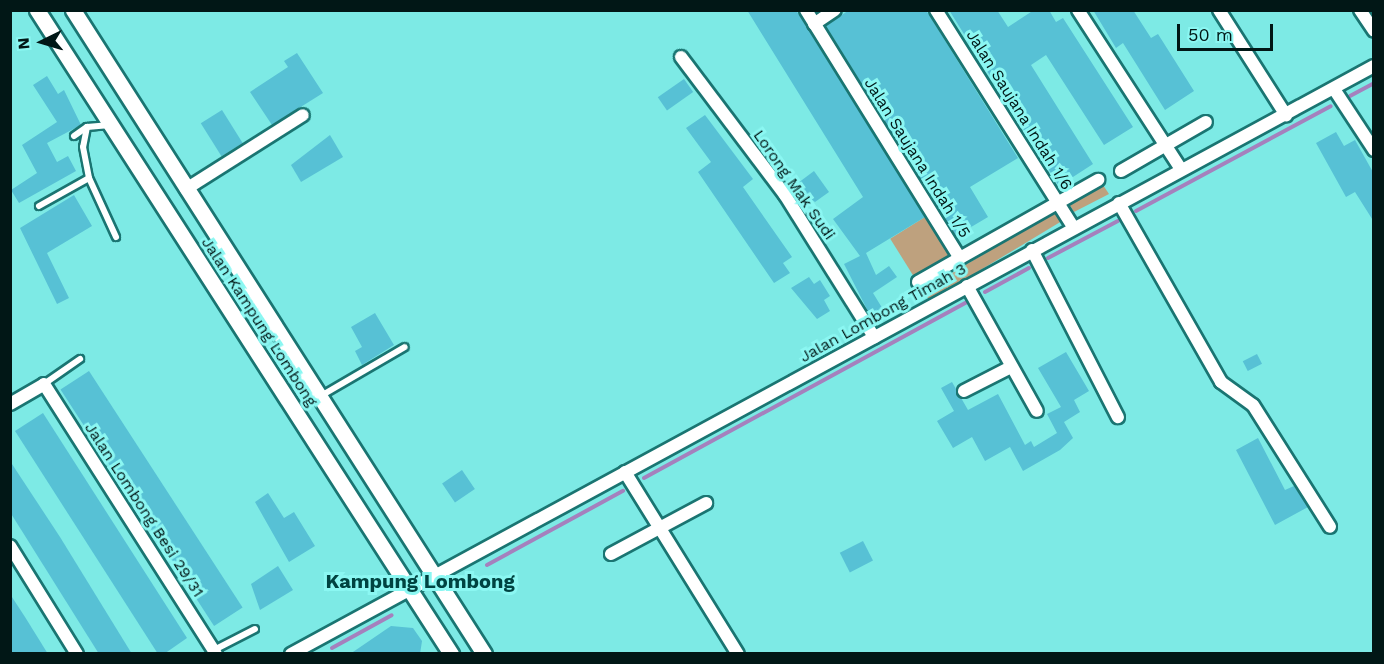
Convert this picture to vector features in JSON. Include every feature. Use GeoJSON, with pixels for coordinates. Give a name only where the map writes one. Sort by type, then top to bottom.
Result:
{"type":"FeatureCollection","features":[{"type":"Feature","properties":{"kind":"street","name":"Jalan Kampung Lombong"},"geometry":{"type":"LineString","coordinates":[[37,10],[451,654]]}},
{"type":"Feature","properties":{"kind":"street","name":"Jalan Kampung Lombong"},"geometry":{"type":"LineString","coordinates":[[74,10],[484,654]]}},
{"type":"Feature","properties":{"kind":"street","name":"Jalan Saujana Indah 1/5"},"geometry":{"type":"LineString","coordinates":[[806,10],[960,258],[1098,180]]}},
{"type":"Feature","properties":{"kind":"street"},"geometry":{"type":"LineString","coordinates":[[814,24],[835,10]]}},
{"type":"Feature","properties":{"kind":"street","name":"Jalan Saujana Indah 1/6"},"geometry":{"type":"LineString","coordinates":[[936,10],[1073,227]]}},
{"type":"Feature","properties":{"kind":"street"},"geometry":{"type":"LineString","coordinates":[[1078,10],[1181,169]]}},
{"type":"Feature","properties":{"kind":"street"},"geometry":{"type":"LineString","coordinates":[[1219,10],[1287,115]]}},
{"type":"Feature","properties":{"kind":"street"},"geometry":{"type":"LineString","coordinates":[[1360,10],[1374,31]]}},
{"type":"Feature","properties":{"kind":"street","name":"Lorong Mak Sudi"},"geometry":{"type":"LineString","coordinates":[[681,57],[785,195],[874,337]]}},
{"type":"Feature","properties":{"kind":"street","name":"Jalan Lombong Timah 3"},"geometry":{"type":"LineString","coordinates":[[291,654],[309,650],[435,576],[1073,227],[1287,115],[1374,66]]}},
{"type":"Feature","properties":{"kind":"street"},"geometry":{"type":"LineString","coordinates":[[1334,89],[1374,150]]}},
{"type":"Feature","properties":{"kind":"street"},"geometry":{"type":"LineString","coordinates":[[186,189],[303,115]]}},
{"type":"Feature","properties":{"kind":"street"},"geometry":{"type":"LineString","coordinates":[[1121,171],[1206,122]]}},
{"type":"Feature","properties":{"kind":"street"},"geometry":{"type":"LineString","coordinates":[[1119,203],[1221,382],[1253,405],[1330,527]]}},
{"type":"Feature","properties":{"kind":"street"},"geometry":{"type":"LineString","coordinates":[[1032,250],[1118,417]]}},
{"type":"Feature","properties":{"kind":"street"},"geometry":{"type":"LineString","coordinates":[[918,282],[960,258]]}},
{"type":"Feature","properties":{"kind":"street"},"geometry":{"type":"LineString","coordinates":[[966,286],[1037,411]]}},
{"type":"Feature","properties":{"kind":"street"},"geometry":{"type":"LineString","coordinates":[[964,391],[1011,367]]}},
{"type":"Feature","properties":{"kind":"street"},"geometry":{"type":"LineString","coordinates":[[10,404],[44,384]]}},
{"type":"Feature","properties":{"kind":"street","name":"Jalan Lombong Besi 29/31"},"geometry":{"type":"LineString","coordinates":[[44,384],[213,652]]}},
{"type":"Feature","properties":{"kind":"street"},"geometry":{"type":"LineString","coordinates":[[625,472],[738,654]]}},
{"type":"Feature","properties":{"kind":"street"},"geometry":{"type":"LineString","coordinates":[[611,554],[706,503]]}},
{"type":"Feature","properties":{"kind":"street"},"geometry":{"type":"LineString","coordinates":[[10,546],[77,654]]}},
{"type":"Feature","properties":{"kind":"lane"},"geometry":{"type":"LineString","coordinates":[[74,136],[87,127],[110,125]]}},
{"type":"Feature","properties":{"kind":"lane"},"geometry":{"type":"LineString","coordinates":[[87,127],[83,147],[89,178],[116,237]]}},
{"type":"Feature","properties":{"kind":"lane"},"geometry":{"type":"LineString","coordinates":[[39,206],[89,178]]}},
{"type":"Feature","properties":{"kind":"lane"},"geometry":{"type":"LineString","coordinates":[[319,397],[405,347]]}},
{"type":"Feature","properties":{"kind":"lane"},"geometry":{"type":"LineString","coordinates":[[44,384],[80,359]]}},
{"type":"Feature","properties":{"kind":"lane"},"geometry":{"type":"LineString","coordinates":[[213,652],[255,628]]}},
{"type":"Feature","properties":{"kind":"shaded area"},"geometry":{"type":"Polygon","coordinates":[[[1103,185],[1109,194],[1074,212],[1069,204],[1103,185]]]}},
{"type":"Feature","properties":{"kind":"shaded area"},"geometry":{"type":"Polygon","coordinates":[[[1057,210],[1063,220],[929,301],[923,290],[1057,210]]]}},
{"type":"Feature","properties":{"kind":"shaded area"},"geometry":{"type":"Polygon","coordinates":[[[925,217],[949,255],[914,277],[890,239],[925,217]]]}},
{"type":"Feature","properties":{"kind":"building"},"geometry":{"type":"Polygon","coordinates":[[[747,10],[796,10],[925,217],[866,253],[876,275],[889,266],[897,277],[873,293],[884,311],[872,319],[844,264],[860,256],[833,219],[863,197],[747,10]]]}},
{"type":"Feature","properties":{"kind":"building"},"geometry":{"type":"Polygon","coordinates":[[[849,10],[926,10],[1018,158],[970,187],[988,217],[956,236],[826,26],[849,10]]]}},
{"type":"Feature","properties":{"kind":"building"},"geometry":{"type":"Polygon","coordinates":[[[949,10],[997,10],[1008,27],[1034,10],[1049,10],[1056,22],[1063,18],[1133,127],[1104,145],[1046,55],[1031,65],[1093,164],[1059,186],[949,10]]]}},
{"type":"Feature","properties":{"kind":"building"},"geometry":{"type":"Polygon","coordinates":[[[1093,10],[1133,10],[1151,38],[1158,34],[1194,91],[1165,110],[1123,43],[1116,48],[1093,10]]]}},
{"type":"Feature","properties":{"kind":"building"},"geometry":{"type":"Polygon","coordinates":[[[297,53],[323,93],[272,125],[250,92],[288,67],[284,61],[297,53]]]}},
{"type":"Feature","properties":{"kind":"building"},"geometry":{"type":"Polygon","coordinates":[[[47,76],[58,94],[64,90],[81,125],[47,143],[57,162],[68,156],[76,171],[19,203],[11,190],[37,173],[22,145],[57,122],[33,85],[47,76]]]}},
{"type":"Feature","properties":{"kind":"building"},"geometry":{"type":"Polygon","coordinates":[[[684,79],[693,92],[667,110],[658,97],[684,79]]]}},
{"type":"Feature","properties":{"kind":"building"},"geometry":{"type":"Polygon","coordinates":[[[222,110],[243,143],[221,156],[201,123],[222,110]]]}},
{"type":"Feature","properties":{"kind":"building"},"geometry":{"type":"Polygon","coordinates":[[[705,115],[753,179],[743,187],[792,257],[783,263],[790,273],[774,283],[698,172],[711,162],[686,128],[705,115]]]}},
{"type":"Feature","properties":{"kind":"building"},"geometry":{"type":"Polygon","coordinates":[[[1336,132],[1344,146],[1355,140],[1374,174],[1374,222],[1355,192],[1346,197],[1316,143],[1336,132]]]}},
{"type":"Feature","properties":{"kind":"building"},"geometry":{"type":"Polygon","coordinates":[[[330,135],[343,157],[301,182],[291,165],[330,135]]]}},
{"type":"Feature","properties":{"kind":"building"},"geometry":{"type":"Polygon","coordinates":[[[814,171],[829,192],[815,202],[794,186],[814,171]]]}},
{"type":"Feature","properties":{"kind":"building"},"geometry":{"type":"Polygon","coordinates":[[[74,195],[92,226],[47,253],[69,298],[57,304],[20,228],[74,195]]]}},
{"type":"Feature","properties":{"kind":"building"},"geometry":{"type":"Polygon","coordinates":[[[809,277],[814,284],[820,280],[830,296],[824,300],[830,311],[817,319],[791,288],[809,277]]]}},
{"type":"Feature","properties":{"kind":"building"},"geometry":{"type":"Polygon","coordinates":[[[375,313],[394,345],[362,365],[355,351],[362,347],[351,327],[375,313]]]}},
{"type":"Feature","properties":{"kind":"building"},"geometry":{"type":"Polygon","coordinates":[[[1066,352],[1089,391],[1074,400],[1080,412],[1064,422],[1073,438],[1060,450],[1023,471],[1010,447],[985,461],[972,437],[953,448],[937,421],[954,411],[941,388],[952,382],[968,410],[998,394],[1025,445],[1031,441],[1034,447],[1057,433],[1047,414],[1061,407],[1038,368],[1066,352]]]}},
{"type":"Feature","properties":{"kind":"building"},"geometry":{"type":"Polygon","coordinates":[[[1257,354],[1262,364],[1248,371],[1243,361],[1257,354]]]}},
{"type":"Feature","properties":{"kind":"building"},"geometry":{"type":"Polygon","coordinates":[[[89,371],[243,608],[214,626],[60,390],[89,371]]]}},
{"type":"Feature","properties":{"kind":"building"},"geometry":{"type":"Polygon","coordinates":[[[43,413],[187,638],[164,654],[158,654],[15,431],[43,413]]]}},
{"type":"Feature","properties":{"kind":"building"},"geometry":{"type":"Polygon","coordinates":[[[1258,438],[1285,490],[1294,486],[1308,507],[1275,525],[1236,450],[1258,438]]]}},
{"type":"Feature","properties":{"kind":"building"},"geometry":{"type":"Polygon","coordinates":[[[10,461],[132,654],[99,654],[10,512],[10,461]]]}},
{"type":"Feature","properties":{"kind":"building"},"geometry":{"type":"Polygon","coordinates":[[[462,470],[475,489],[455,502],[442,483],[462,470]]]}},
{"type":"Feature","properties":{"kind":"building"},"geometry":{"type":"Polygon","coordinates":[[[268,493],[284,518],[294,512],[315,546],[289,562],[255,502],[268,493]]]}},
{"type":"Feature","properties":{"kind":"building"},"geometry":{"type":"Polygon","coordinates":[[[863,541],[873,561],[850,572],[840,553],[863,541]]]}},
{"type":"Feature","properties":{"kind":"building"},"geometry":{"type":"Polygon","coordinates":[[[278,566],[293,590],[260,610],[251,584],[278,566]]]}},
{"type":"Feature","properties":{"kind":"building"},"geometry":{"type":"Polygon","coordinates":[[[10,594],[25,617],[48,654],[10,654],[10,594]]]}},
{"type":"Feature","properties":{"kind":"building"},"geometry":{"type":"Polygon","coordinates":[[[391,626],[413,628],[422,641],[420,654],[350,654],[391,626]]]}},
{"type":"Feature","properties":{"kind":"waterway"},"geometry":{"type":"LineString","coordinates":[[1350,96],[1374,83]]}},
{"type":"Feature","properties":{"kind":"waterway"},"geometry":{"type":"LineString","coordinates":[[1136,211],[1331,106]]}},
{"type":"Feature","properties":{"kind":"waterway"},"geometry":{"type":"LineString","coordinates":[[1048,258],[1118,221]]}},
{"type":"Feature","properties":{"kind":"waterway"},"geometry":{"type":"LineString","coordinates":[[985,292],[1029,268]]}},
{"type":"Feature","properties":{"kind":"waterway"},"geometry":{"type":"LineString","coordinates":[[644,478],[969,301]]}},
{"type":"Feature","properties":{"kind":"waterway"},"geometry":{"type":"LineString","coordinates":[[487,565],[623,491]]}},
{"type":"Feature","properties":{"kind":"waterway"},"geometry":{"type":"LineString","coordinates":[[332,648],[392,615]]}},
{"type":"Feature","properties":{"kind":"district","name":"Kampung Lombong"},"geometry":{"type":"Point","coordinates":[420,581]}}]}
